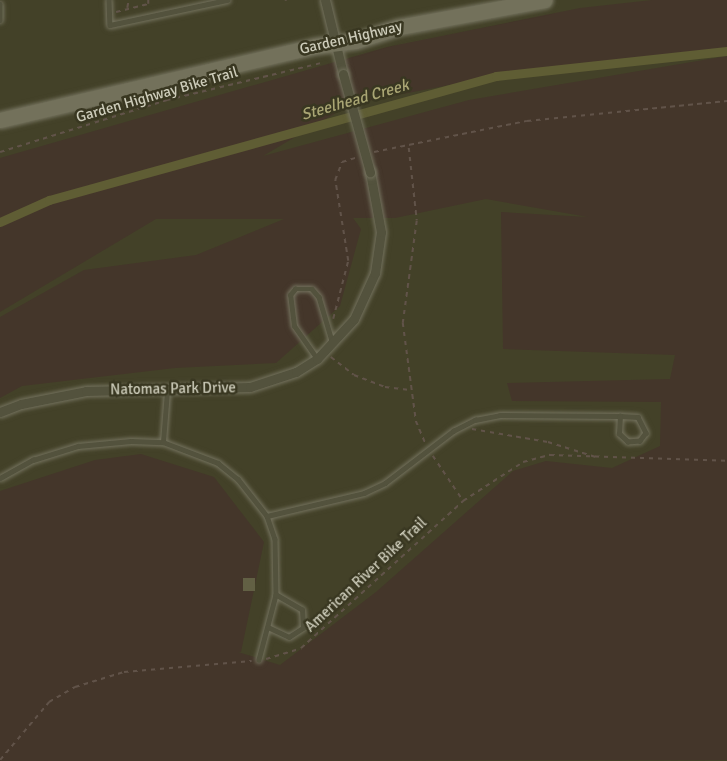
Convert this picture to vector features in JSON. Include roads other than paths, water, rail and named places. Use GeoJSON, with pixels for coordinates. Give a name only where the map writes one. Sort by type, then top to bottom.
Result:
{"type":"FeatureCollection","features":[{"type":"Feature","properties":{"kind":"main road","name":"Garden Highway"},"geometry":{"type":"LineString","coordinates":[[0,120],[409,25],[545,0]]}},
{"type":"Feature","properties":{"kind":"main road","name":"Garden Highway"},"geometry":{"type":"LineString","coordinates":[[0,109],[159,84]]}},
{"type":"Feature","properties":{"kind":"street","name":"Natomas Park Drive"},"geometry":{"type":"LineString","coordinates":[[0,412],[21,404],[86,391],[167,391],[250,387],[296,372],[321,355],[354,319],[375,273],[381,232],[370,172],[335,43],[326,0]]}},
{"type":"Feature","properties":{"kind":"lane"},"geometry":{"type":"LineString","coordinates":[[109,0],[110,25],[227,0]]}},
{"type":"Feature","properties":{"kind":"lane"},"geometry":{"type":"LineString","coordinates":[[0,4],[0,21]]}},
{"type":"Feature","properties":{"kind":"lane"},"geometry":{"type":"LineString","coordinates":[[321,355],[294,326],[290,295],[295,289],[312,289],[319,297],[333,344]]}},
{"type":"Feature","properties":{"kind":"lane"},"geometry":{"type":"LineString","coordinates":[[163,442],[167,391]]}},
{"type":"Feature","properties":{"kind":"lane"},"geometry":{"type":"LineString","coordinates":[[267,516],[364,493],[385,483],[453,431],[475,420],[500,416],[620,416],[638,417],[645,424],[646,433],[640,441],[628,442],[619,434],[620,416]]}},
{"type":"Feature","properties":{"kind":"lane"},"geometry":{"type":"LineString","coordinates":[[0,478],[33,460],[78,446],[163,442],[218,463],[238,479],[267,516],[275,539],[276,595],[259,660]]}},
{"type":"Feature","properties":{"kind":"lane"},"geometry":{"type":"LineString","coordinates":[[268,627],[289,637],[303,628],[302,610],[276,595]]}},
{"type":"Feature","properties":{"kind":"waterway","name":"Steelhead Creek"},"geometry":{"type":"LineString","coordinates":[[0,222],[49,200],[496,76],[727,51]]}}]}
